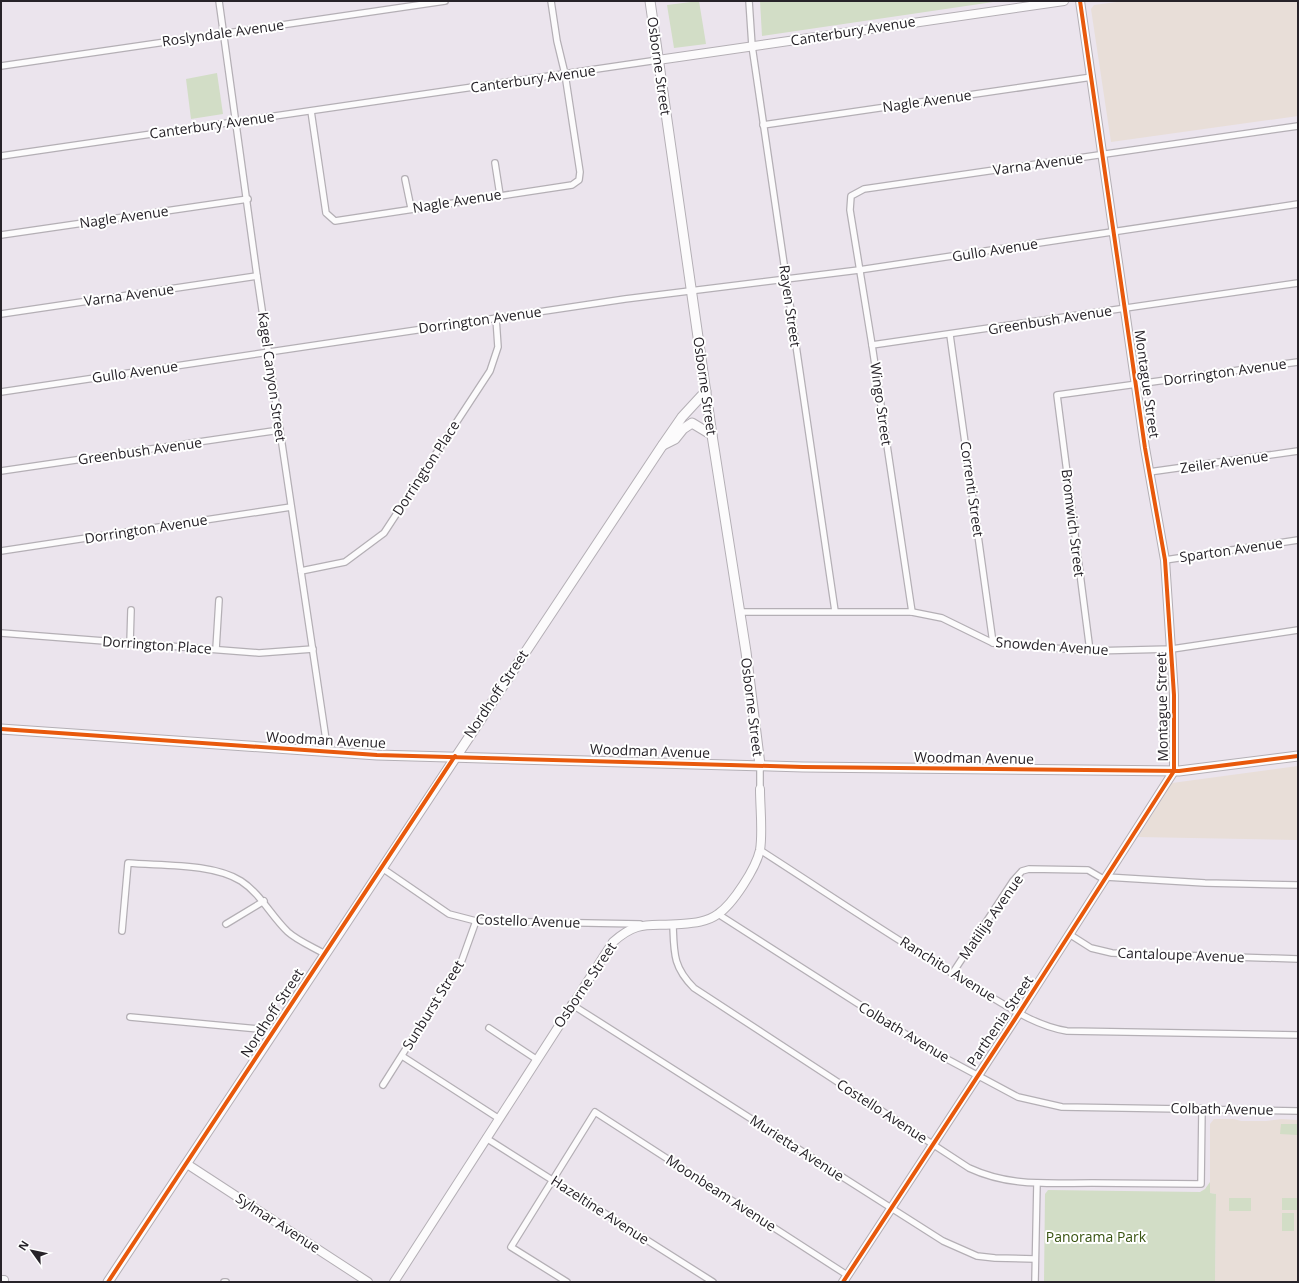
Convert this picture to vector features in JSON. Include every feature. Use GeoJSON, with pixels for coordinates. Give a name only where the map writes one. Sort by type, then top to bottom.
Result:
{"type":"FeatureCollection","features":[{"type":"Feature","properties":{"kind":"main road","name":"Osborne Street"},"geometry":{"type":"LineString","coordinates":[[650,1],[712,435],[755,721],[760,765]]}},
{"type":"Feature","properties":{"kind":"main road","name":"Nordhoff Street"},"geometry":{"type":"LineString","coordinates":[[108,1282],[455,756],[662,446],[682,417],[706,391]]}},
{"type":"Feature","properties":{"kind":"main road"},"geometry":{"type":"LineString","coordinates":[[662,446],[675,439],[683,429],[692,423],[712,435]]}},
{"type":"Feature","properties":{"kind":"main road","name":"Woodman Avenue"},"geometry":{"type":"LineString","coordinates":[[1,729],[328,753],[760,765],[1174,771],[1298,756]]}},
{"type":"Feature","properties":{"kind":"street","name":"Kagel Canyon Street"},"geometry":{"type":"LineString","coordinates":[[219,1],[248,199],[257,276],[328,753]]}},
{"type":"Feature","properties":{"kind":"street","name":"Roslyndale Avenue"},"geometry":{"type":"LineString","coordinates":[[1,66],[445,1]]}},
{"type":"Feature","properties":{"kind":"street"},"geometry":{"type":"LineString","coordinates":[[551,1],[557,41],[566,74]]}},
{"type":"Feature","properties":{"kind":"street","name":"Rayen Street"},"geometry":{"type":"LineString","coordinates":[[749,1],[752,46],[763,125],[834,611]]}},
{"type":"Feature","properties":{"kind":"street","name":"Canterbury Avenue"},"geometry":{"type":"LineString","coordinates":[[1,156],[1064,1]]}},
{"type":"Feature","properties":{"kind":"street","name":"Montague Street"},"geometry":{"type":"LineString","coordinates":[[1080,1],[1136,384],[1165,560],[1174,695],[1174,771]]}},
{"type":"Feature","properties":{"kind":"street","name":"Nagle Avenue"},"geometry":{"type":"LineString","coordinates":[[311,111],[326,213],[335,221],[572,184],[579,180],[580,172],[566,74]]}},
{"type":"Feature","properties":{"kind":"street","name":"Nagle Avenue"},"geometry":{"type":"LineString","coordinates":[[763,125],[1092,77]]}},
{"type":"Feature","properties":{"kind":"street","name":"Varna Avenue"},"geometry":{"type":"LineString","coordinates":[[851,196],[864,189],[1298,126]]}},
{"type":"Feature","properties":{"kind":"street"},"geometry":{"type":"LineString","coordinates":[[495,163],[500,195]]}},
{"type":"Feature","properties":{"kind":"street"},"geometry":{"type":"LineString","coordinates":[[405,179],[411,208]]}},
{"type":"Feature","properties":{"kind":"street","name":"Wingo Street"},"geometry":{"type":"LineString","coordinates":[[851,196],[850,210],[912,612]]}},
{"type":"Feature","properties":{"kind":"street","name":"Nagle Avenue"},"geometry":{"type":"LineString","coordinates":[[1,235],[248,199]]}},
{"type":"Feature","properties":{"kind":"street","name":"Gullo Avenue"},"geometry":{"type":"LineString","coordinates":[[692,290],[786,280],[859,270],[1298,204]]}},
{"type":"Feature","properties":{"kind":"street","name":"Varna Avenue"},"geometry":{"type":"LineString","coordinates":[[1,314],[257,276]]}},
{"type":"Feature","properties":{"kind":"street","name":"Greenbush Avenue"},"geometry":{"type":"LineString","coordinates":[[872,345],[950,335],[1298,283]]}},
{"type":"Feature","properties":{"kind":"street","name":"Dorrington Avenue"},"geometry":{"type":"LineString","coordinates":[[269,352],[692,290]]}},
{"type":"Feature","properties":{"kind":"street","name":"Dorrington Place"},"geometry":{"type":"LineString","coordinates":[[301,571],[346,562],[384,533],[490,371],[498,347],[496,318]]}},
{"type":"Feature","properties":{"kind":"street","name":"Correnti Street"},"geometry":{"type":"LineString","coordinates":[[950,335],[993,644]]}},
{"type":"Feature","properties":{"kind":"street","name":"Gullo Avenue"},"geometry":{"type":"LineString","coordinates":[[1,392],[269,352]]}},
{"type":"Feature","properties":{"kind":"street","name":"Dorrington Avenue"},"geometry":{"type":"LineString","coordinates":[[1057,395],[1298,362]]}},
{"type":"Feature","properties":{"kind":"street","name":"Bromwich Street"},"geometry":{"type":"LineString","coordinates":[[1057,395],[1090,650]]}},
{"type":"Feature","properties":{"kind":"street","name":"Greenbush Avenue"},"geometry":{"type":"LineString","coordinates":[[1,471],[280,430]]}},
{"type":"Feature","properties":{"kind":"street","name":"Zeiler Avenue"},"geometry":{"type":"LineString","coordinates":[[1150,472],[1298,451]]}},
{"type":"Feature","properties":{"kind":"street","name":"Dorrington Avenue"},"geometry":{"type":"LineString","coordinates":[[1,551],[291,507]]}},
{"type":"Feature","properties":{"kind":"street","name":"Sparton Avenue"},"geometry":{"type":"LineString","coordinates":[[1165,560],[1298,540]]}},
{"type":"Feature","properties":{"kind":"street"},"geometry":{"type":"LineString","coordinates":[[216,649],[219,600]]}},
{"type":"Feature","properties":{"kind":"street"},"geometry":{"type":"LineString","coordinates":[[130,643],[132,610]]}},
{"type":"Feature","properties":{"kind":"street","name":"Snowden Avenue"},"geometry":{"type":"LineString","coordinates":[[739,612],[912,612],[942,618],[993,644],[1090,650],[1172,649],[1298,630]]}},
{"type":"Feature","properties":{"kind":"street","name":"Dorrington Place"},"geometry":{"type":"LineString","coordinates":[[1,634],[259,653],[313,649]]}},
{"type":"Feature","properties":{"kind":"street","name":"Osborne Street"},"geometry":{"type":"LineString","coordinates":[[394,1282],[536,1059],[613,942],[627,930],[642,924],[673,925],[698,923],[718,914],[725,908],[739,890],[754,865],[760,850],[760,765]]}},
{"type":"Feature","properties":{"kind":"street","name":"Parthenia Street"},"geometry":{"type":"LineString","coordinates":[[845,1278],[977,1074],[1019,1013],[1174,771]]}},
{"type":"Feature","properties":{"kind":"street","name":"Ranchito Avenue"},"geometry":{"type":"LineString","coordinates":[[760,850],[952,974],[1019,1013],[1043,1025],[1067,1031],[1298,1035]]}},
{"type":"Feature","properties":{"kind":"street"},"geometry":{"type":"LineString","coordinates":[[122,931],[128,863],[209,869],[226,873],[242,882],[264,901],[289,932],[325,954]]}},
{"type":"Feature","properties":{"kind":"street","name":"Costello Avenue"},"geometry":{"type":"LineString","coordinates":[[382,868],[449,914],[476,921],[642,924]]}},
{"type":"Feature","properties":{"kind":"street","name":"Matilija Avenue"},"geometry":{"type":"LineString","coordinates":[[952,974],[1013,881],[1022,871],[1029,869],[1088,870],[1105,878],[1205,883],[1298,885]]}},
{"type":"Feature","properties":{"kind":"street"},"geometry":{"type":"LineString","coordinates":[[226,924],[264,901]]}},
{"type":"Feature","properties":{"kind":"street","name":"Colbath Avenue"},"geometry":{"type":"LineString","coordinates":[[718,914],[932,1051],[1018,1096],[1062,1107],[1202,1108],[1298,1111]]}},
{"type":"Feature","properties":{"kind":"street","name":"Sunburst Street"},"geometry":{"type":"LineString","coordinates":[[383,1084],[462,960],[476,921]]}},
{"type":"Feature","properties":{"kind":"street","name":"Costello Avenue"},"geometry":{"type":"LineString","coordinates":[[673,925],[674,958],[684,978],[694,988],[969,1168],[988,1177],[1007,1182],[1037,1183],[1201,1184],[1202,1108]]}},
{"type":"Feature","properties":{"kind":"street","name":"Cantaloupe Avenue"},"geometry":{"type":"LineString","coordinates":[[1069,934],[1091,948],[1112,953],[1298,959]]}},
{"type":"Feature","properties":{"kind":"street","name":"Murietta Avenue"},"geometry":{"type":"LineString","coordinates":[[572,1004],[942,1241],[977,1256],[995,1258],[1035,1258]]}},
{"type":"Feature","properties":{"kind":"street"},"geometry":{"type":"LineString","coordinates":[[130,1017],[259,1029],[271,1036]]}},
{"type":"Feature","properties":{"kind":"street"},"geometry":{"type":"LineString","coordinates":[[489,1028],[536,1059]]}},
{"type":"Feature","properties":{"kind":"street"},"geometry":{"type":"LineString","coordinates":[[402,1056],[498,1118]]}},
{"type":"Feature","properties":{"kind":"street","name":"Moonbeam Avenue"},"geometry":{"type":"LineString","coordinates":[[552,1179],[595,1112],[845,1278]]}},
{"type":"Feature","properties":{"kind":"street","name":"Hazeltine Avenue"},"geometry":{"type":"LineString","coordinates":[[486,1138],[713,1282]]}},
{"type":"Feature","properties":{"kind":"street","name":"Sylmar Avenue"},"geometry":{"type":"LineString","coordinates":[[187,1164],[368,1282]]}},
{"type":"Feature","properties":{"kind":"street"},"geometry":{"type":"LineString","coordinates":[[552,1179],[511,1247],[567,1282]]}},
{"type":"Feature","properties":{"kind":"street"},"geometry":{"type":"LineString","coordinates":[[1035,1282],[1037,1183]]}},
{"type":"Feature","properties":{"kind":"shaded area"},"geometry":{"type":"Polygon","coordinates":[[[1124,1],[1298,1],[1298,116],[1111,142],[1091,9],[1094,5],[1124,1]]]}},
{"type":"Feature","properties":{"kind":"shaded area"},"geometry":{"type":"Polygon","coordinates":[[[1298,766],[1298,840],[1138,837],[1172,783],[1298,766]]]}},
{"type":"Feature","properties":{"kind":"shaded area"},"geometry":{"type":"Polygon","coordinates":[[[1214,1119],[1234,1119],[1241,1121],[1266,1121],[1281,1119],[1298,1120],[1298,1282],[1215,1282],[1216,1194],[1210,1193],[1210,1124],[1214,1119]]]}},
{"type":"Feature","properties":{"kind":"green space"},"geometry":{"type":"Polygon","coordinates":[[[699,1],[706,44],[674,48],[667,5],[699,1]]]}},
{"type":"Feature","properties":{"kind":"green space"},"geometry":{"type":"Polygon","coordinates":[[[760,1],[1000,1],[762,36],[760,1]]]}},
{"type":"Feature","properties":{"kind":"green space"},"geometry":{"type":"Polygon","coordinates":[[[217,73],[223,114],[191,119],[186,79],[217,73]]]}},
{"type":"Feature","properties":{"kind":"green space"},"geometry":{"type":"Polygon","coordinates":[[[1281,1124],[1297,1124],[1297,1135],[1280,1134],[1281,1124]]]}},
{"type":"Feature","properties":{"kind":"green space","name":"Panorama Park"},"geometry":{"type":"Polygon","coordinates":[[[1210,1182],[1210,1193],[1216,1194],[1215,1282],[1044,1282],[1045,1194],[1048,1190],[1200,1192],[1205,1189],[1210,1182]]]}},
{"type":"Feature","properties":{"kind":"green space"},"geometry":{"type":"Polygon","coordinates":[[[1229,1198],[1251,1198],[1251,1211],[1229,1211],[1229,1198]]]}},
{"type":"Feature","properties":{"kind":"green space"},"geometry":{"type":"Polygon","coordinates":[[[1282,1198],[1298,1198],[1298,1210],[1282,1210],[1282,1198]]]}},
{"type":"Feature","properties":{"kind":"green space"},"geometry":{"type":"Polygon","coordinates":[[[1282,1213],[1294,1213],[1294,1231],[1282,1231],[1282,1213]]]}},
{"type":"Feature","properties":{"kind":"cycle path"},"geometry":{"type":"LineString","coordinates":[[1080,1],[1145,448],[1165,560],[1174,695],[1174,771]]}},
{"type":"Feature","properties":{"kind":"cycle path"},"geometry":{"type":"LineString","coordinates":[[1,729],[377,755],[803,767],[1179,771],[1298,756]]}},
{"type":"Feature","properties":{"kind":"cycle path"},"geometry":{"type":"LineString","coordinates":[[108,1282],[455,756]]}},
{"type":"Feature","properties":{"kind":"cycle path"},"geometry":{"type":"LineString","coordinates":[[843,1282],[1019,1013],[1174,771]]}}]}
